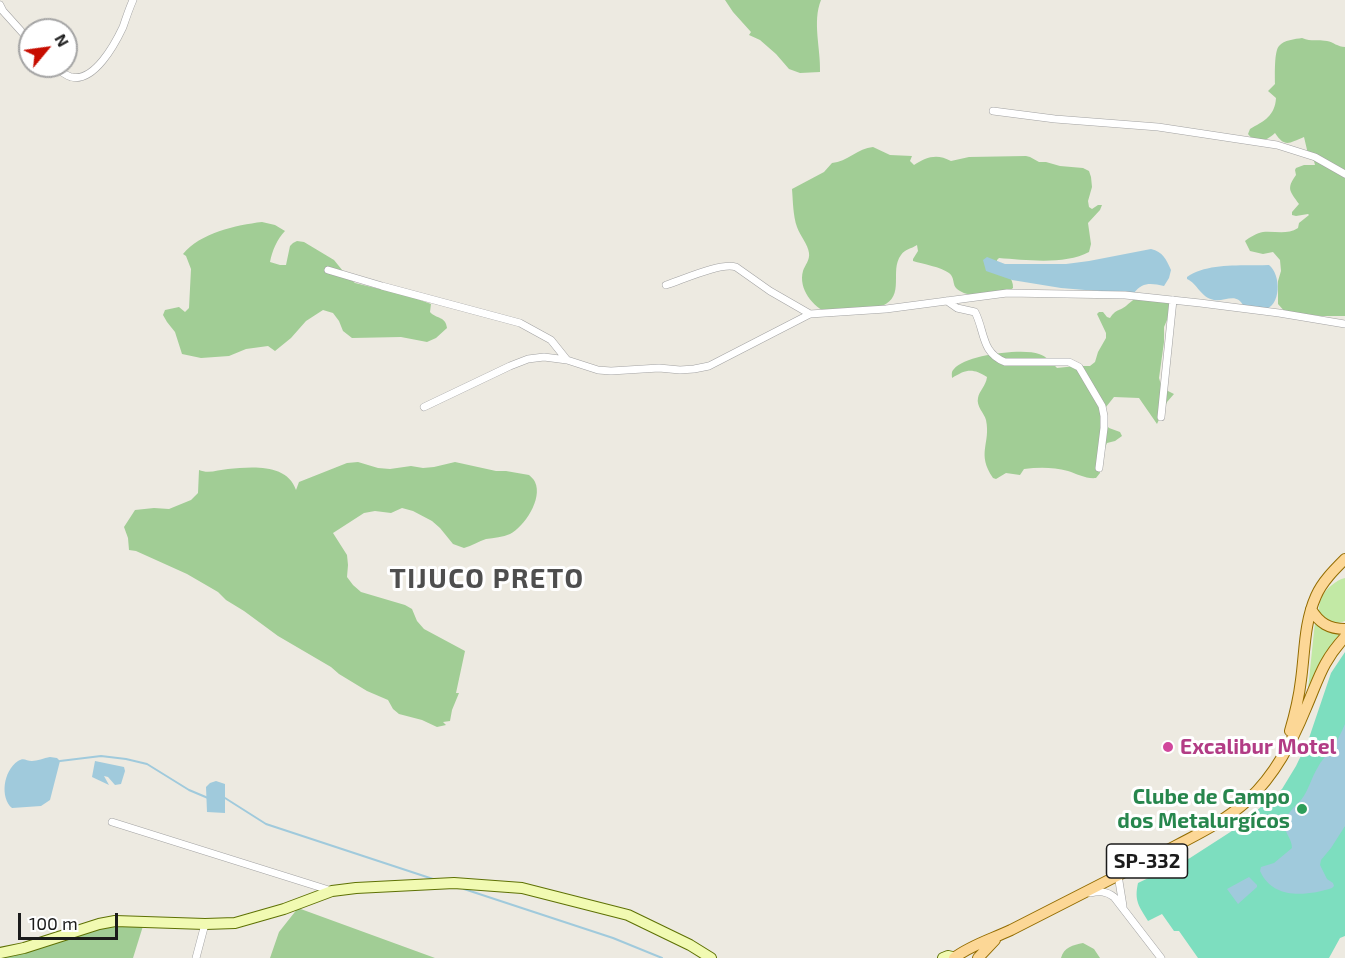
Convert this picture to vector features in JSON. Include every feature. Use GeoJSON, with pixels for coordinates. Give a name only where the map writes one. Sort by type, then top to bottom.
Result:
{"type":"FeatureCollection","features":[{"type":"Feature","properties":{"kind":"main road","name":"SP-332"},"geometry":{"type":"LineString","coordinates":[[1275,767],[1294,716],[1311,609],[1325,581],[1345,559]]}},
{"type":"Feature","properties":{"kind":"main road"},"geometry":{"type":"LineString","coordinates":[[1325,581],[1345,573]]}},
{"type":"Feature","properties":{"kind":"main road"},"geometry":{"type":"LineString","coordinates":[[1311,609],[1325,625],[1345,629]]}},
{"type":"Feature","properties":{"kind":"main road","name":"SP-332"},"geometry":{"type":"LineString","coordinates":[[955,958],[976,945],[1003,934],[1203,831],[1237,810],[1261,787],[1286,750],[1324,664],[1345,637]]}},
{"type":"Feature","properties":{"kind":"main road"},"geometry":{"type":"LineString","coordinates":[[0,953],[115,921],[235,923],[284,909],[332,891],[454,883],[522,888],[628,915],[690,945],[711,958]]}},
{"type":"Feature","properties":{"kind":"main road","name":"SP-332"},"geometry":{"type":"LineString","coordinates":[[978,958],[1003,934]]}},
{"type":"Feature","properties":{"kind":"main road"},"geometry":{"type":"LineString","coordinates":[[943,958],[948,956],[955,958]]}},
{"type":"Feature","properties":{"kind":"street"},"geometry":{"type":"LineString","coordinates":[[78,76],[96,68],[110,50],[133,0]]}},
{"type":"Feature","properties":{"kind":"street"},"geometry":{"type":"LineString","coordinates":[[0,5],[18,28]]}},
{"type":"Feature","properties":{"kind":"street"},"geometry":{"type":"LineString","coordinates":[[993,111],[1055,119],[1158,127],[1277,145],[1314,157],[1345,174]]}},
{"type":"Feature","properties":{"kind":"street"},"geometry":{"type":"LineString","coordinates":[[666,285],[730,265],[810,314]]}},
{"type":"Feature","properties":{"kind":"street"},"geometry":{"type":"LineString","coordinates":[[328,270],[520,323],[551,340],[567,360]]}},
{"type":"Feature","properties":{"kind":"street"},"geometry":{"type":"LineString","coordinates":[[424,407],[528,359],[544,357],[567,360],[598,370],[611,371],[659,368],[694,369],[709,366],[810,314],[886,309],[1007,293],[1125,296],[1173,300],[1345,324]]}},
{"type":"Feature","properties":{"kind":"street"},"geometry":{"type":"LineString","coordinates":[[1161,417],[1173,300]]}},
{"type":"Feature","properties":{"kind":"street"},"geometry":{"type":"LineString","coordinates":[[947,301],[957,308],[975,312],[985,343],[997,358],[1005,362],[1069,362],[1079,367],[1102,406],[1104,416],[1099,468]]}},
{"type":"Feature","properties":{"kind":"street"},"geometry":{"type":"LineString","coordinates":[[112,822],[332,891]]}},
{"type":"Feature","properties":{"kind":"street"},"geometry":{"type":"LineString","coordinates":[[1118,875],[1123,909]]}},
{"type":"Feature","properties":{"kind":"street"},"geometry":{"type":"LineString","coordinates":[[1072,899],[1100,891],[1108,893],[1114,897],[1161,958]]}},
{"type":"Feature","properties":{"kind":"street"},"geometry":{"type":"LineString","coordinates":[[196,958],[205,924]]}},
{"type":"Feature","properties":{"kind":"green space"},"geometry":{"type":"Polygon","coordinates":[[[725,0],[821,0],[817,17],[820,72],[800,73],[789,69],[760,40],[749,35],[751,32],[725,0]]]}},
{"type":"Feature","properties":{"kind":"green space"},"geometry":{"type":"Polygon","coordinates":[[[1302,38],[1327,41],[1345,47],[1345,316],[1286,313],[1278,304],[1280,260],[1273,252],[1263,254],[1250,251],[1245,241],[1263,232],[1294,230],[1309,215],[1292,215],[1299,204],[1291,193],[1290,187],[1296,175],[1296,168],[1315,165],[1308,154],[1304,137],[1288,143],[1282,141],[1275,133],[1262,141],[1251,138],[1248,134],[1250,129],[1271,114],[1275,104],[1276,98],[1268,91],[1275,84],[1277,49],[1284,42],[1302,38]]]}},
{"type":"Feature","properties":{"kind":"green space"},"geometry":{"type":"Polygon","coordinates":[[[873,147],[890,155],[912,156],[910,161],[914,165],[932,157],[941,157],[951,161],[969,157],[1026,156],[1039,162],[1083,168],[1089,171],[1091,177],[1089,207],[1092,209],[1102,205],[1088,223],[1091,244],[1089,252],[1069,259],[1057,260],[999,258],[997,264],[1010,278],[1013,288],[1009,291],[975,295],[957,289],[951,275],[946,271],[913,261],[918,251],[917,245],[904,251],[898,261],[895,290],[889,302],[882,306],[828,313],[812,302],[805,291],[802,278],[809,253],[796,223],[792,189],[824,172],[832,163],[873,147]]]}},
{"type":"Feature","properties":{"kind":"green space"},"geometry":{"type":"Polygon","coordinates":[[[262,222],[275,225],[285,231],[275,245],[270,262],[286,265],[290,246],[297,241],[304,242],[334,260],[355,283],[431,304],[430,312],[445,321],[447,328],[436,338],[427,342],[401,337],[352,338],[343,331],[333,313],[323,310],[306,321],[275,351],[268,346],[246,349],[229,356],[201,358],[182,354],[175,332],[163,315],[165,310],[179,307],[185,312],[189,308],[191,269],[183,254],[209,235],[241,225],[262,222]]]}},
{"type":"Feature","properties":{"kind":"green space"},"geometry":{"type":"Polygon","coordinates":[[[1138,298],[1171,303],[1170,313],[1164,327],[1159,378],[1162,388],[1174,394],[1167,402],[1157,424],[1139,398],[1114,397],[1106,407],[1102,420],[1109,428],[1120,432],[1122,436],[1107,443],[1099,463],[1100,473],[1096,478],[1068,471],[1041,468],[1024,469],[1020,475],[1006,473],[996,479],[993,478],[985,462],[987,428],[978,401],[987,377],[970,371],[952,378],[953,370],[970,360],[1008,352],[1031,352],[1042,355],[1057,368],[1090,366],[1095,362],[1106,338],[1097,314],[1103,312],[1110,318],[1116,311],[1138,298]]]}},
{"type":"Feature","properties":{"kind":"green space"},"geometry":{"type":"Polygon","coordinates":[[[358,462],[390,469],[411,466],[434,467],[455,462],[529,475],[535,482],[537,489],[534,504],[521,525],[507,535],[486,539],[464,548],[453,544],[432,521],[402,508],[391,513],[375,511],[364,513],[333,533],[347,555],[347,577],[353,585],[361,592],[412,609],[417,621],[424,629],[465,651],[456,693],[459,693],[450,721],[443,722],[446,725],[437,727],[399,714],[388,700],[367,691],[278,636],[218,592],[187,574],[129,550],[124,527],[135,510],[169,509],[191,500],[198,493],[199,470],[209,472],[257,468],[277,471],[291,481],[296,490],[299,482],[347,463],[358,462]]]}},
{"type":"Feature","properties":{"kind":"green space"},"geometry":{"type":"Polygon","coordinates":[[[1345,578],[1345,621],[1337,623],[1324,620],[1318,615],[1320,601],[1331,586],[1345,578]]]}},
{"type":"Feature","properties":{"kind":"green space"},"geometry":{"type":"Polygon","coordinates":[[[1315,622],[1324,630],[1340,635],[1326,653],[1308,689],[1315,622]]]}},
{"type":"Feature","properties":{"kind":"green space","name":"Clube de Campo dos Metalurgícos"},"geometry":{"type":"Polygon","coordinates":[[[1345,652],[1345,936],[1340,938],[1329,958],[1198,958],[1179,931],[1174,931],[1162,914],[1148,921],[1137,899],[1138,883],[1190,858],[1235,829],[1282,789],[1308,741],[1331,673],[1345,652]]]}},
{"type":"Feature","properties":{"kind":"green space"},"geometry":{"type":"Polygon","coordinates":[[[298,908],[435,958],[270,958],[279,932],[298,908]]]}},
{"type":"Feature","properties":{"kind":"green space"},"geometry":{"type":"Polygon","coordinates":[[[102,925],[143,926],[133,958],[0,958],[102,925]]]}},
{"type":"Feature","properties":{"kind":"green space"},"geometry":{"type":"Polygon","coordinates":[[[1083,943],[1094,949],[1100,958],[1061,958],[1067,949],[1083,943]]]}},
{"type":"Feature","properties":{"kind":"water"},"geometry":{"type":"Polygon","coordinates":[[[1151,249],[1166,259],[1171,270],[1169,278],[1164,286],[1147,284],[1134,293],[1061,288],[1012,280],[986,271],[983,260],[987,257],[1005,264],[1066,264],[1151,249]]]}},
{"type":"Feature","properties":{"kind":"water"},"geometry":{"type":"Polygon","coordinates":[[[1269,265],[1276,275],[1278,290],[1274,303],[1263,310],[1244,307],[1238,299],[1234,298],[1214,300],[1209,298],[1187,279],[1196,272],[1216,267],[1269,265]]]}},
{"type":"Feature","properties":{"kind":"water"},"geometry":{"type":"Polygon","coordinates":[[[1345,724],[1345,826],[1321,860],[1320,865],[1327,879],[1334,886],[1302,894],[1282,891],[1273,887],[1266,880],[1260,871],[1261,867],[1274,863],[1292,848],[1284,822],[1304,796],[1319,765],[1336,742],[1345,724]]]}},
{"type":"Feature","properties":{"kind":"water"},"geometry":{"type":"Polygon","coordinates":[[[50,757],[60,761],[50,800],[41,806],[12,808],[6,798],[5,784],[13,765],[22,759],[34,761],[50,757]]]}},
{"type":"Feature","properties":{"kind":"water"},"geometry":{"type":"Polygon","coordinates":[[[95,761],[124,767],[121,784],[115,785],[104,776],[109,785],[92,777],[95,761]]]}},
{"type":"Feature","properties":{"kind":"water"},"geometry":{"type":"Polygon","coordinates":[[[216,781],[225,784],[225,813],[207,812],[206,787],[216,781]]]}},
{"type":"Feature","properties":{"kind":"water"},"geometry":{"type":"Polygon","coordinates":[[[1249,877],[1257,887],[1238,904],[1227,889],[1249,877]]]}},
{"type":"Feature","properties":{"kind":"waterway"},"geometry":{"type":"LineString","coordinates":[[60,761],[101,756],[147,764],[189,790],[208,798]]}},
{"type":"Feature","properties":{"kind":"waterway"},"geometry":{"type":"LineString","coordinates":[[225,798],[266,824],[436,880]]}},
{"type":"Feature","properties":{"kind":"waterway"},"geometry":{"type":"LineString","coordinates":[[464,889],[613,938],[662,958]]}},
{"type":"Feature","properties":{"kind":"place","name":"Excalibur Motel"},"geometry":{"type":"Point","coordinates":[1168,747]}},
{"type":"Feature","properties":{"kind":"place","name":"Clube de Campo dos Metalurgícos"},"geometry":{"type":"Point","coordinates":[1302,809]}},
{"type":"Feature","properties":{"kind":"district","name":"TIJUCO PRETO"},"geometry":{"type":"Point","coordinates":[487,579]}}]}
